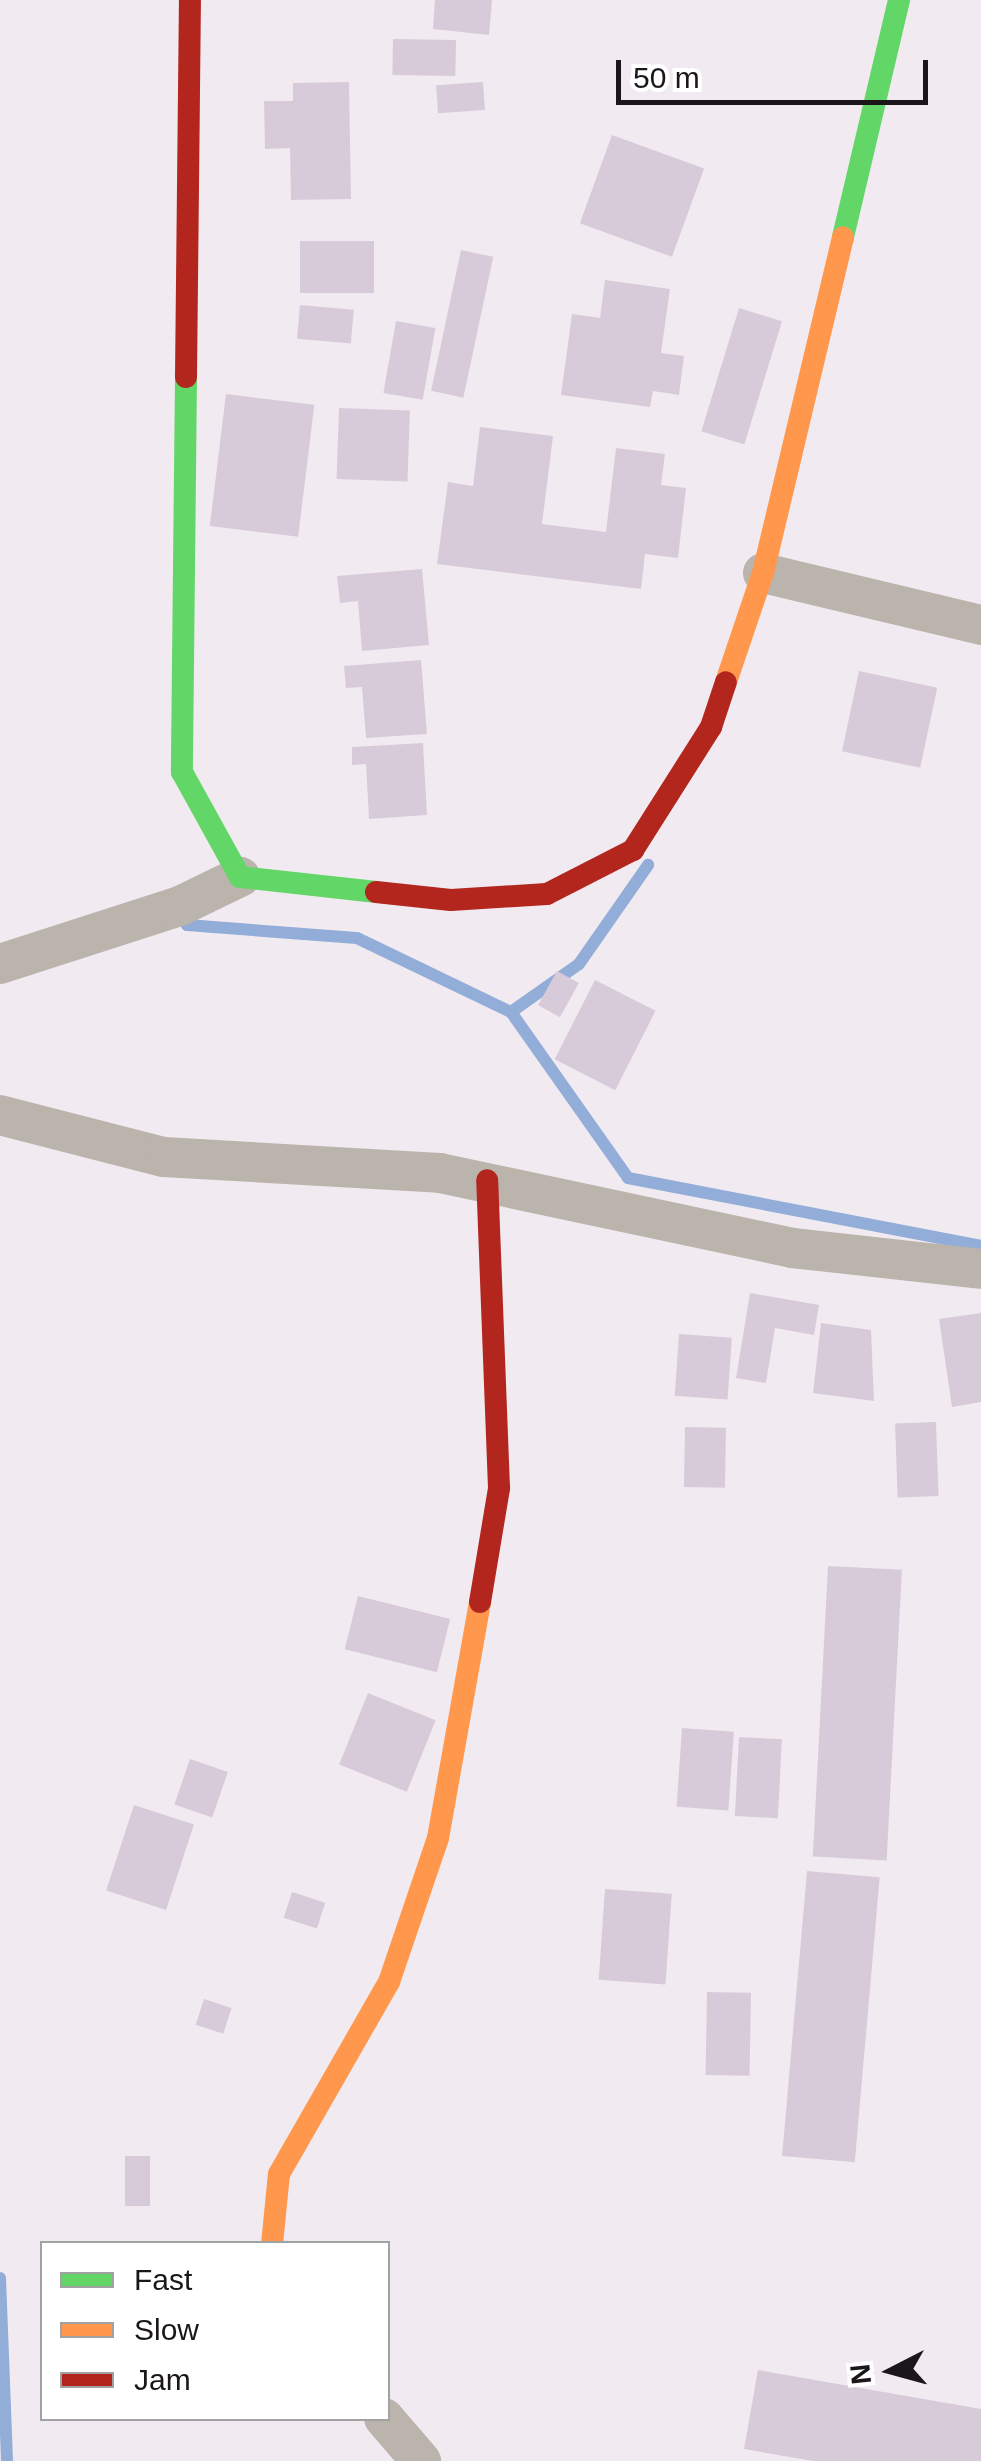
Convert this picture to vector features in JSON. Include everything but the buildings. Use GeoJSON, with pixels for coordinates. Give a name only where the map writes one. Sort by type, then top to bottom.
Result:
{"type":"FeatureCollection","features":[{"type":"Feature","properties":{"kind":"street"},"geometry":{"type":"LineString","coordinates":[[190,0],[176,706],[182,772],[240,877]]}},
{"type":"Feature","properties":{"kind":"street"},"geometry":{"type":"LineString","coordinates":[[0,964],[240,877],[450,900],[529,897],[584,882],[633,850],[675,796],[711,727],[763,573],[900,0]]}},
{"type":"Feature","properties":{"kind":"street"},"geometry":{"type":"LineString","coordinates":[[763,573],[981,625]]}},
{"type":"Feature","properties":{"kind":"street"},"geometry":{"type":"LineString","coordinates":[[0,1115],[164,1156],[487,1180],[792,1248],[981,1269]]}},
{"type":"Feature","properties":{"kind":"street"},"geometry":{"type":"LineString","coordinates":[[272,2241],[279,2174],[389,1982],[438,1838],[457,1746],[499,1488],[487,1180]]}},
{"type":"Feature","properties":{"kind":"street"},"geometry":{"type":"LineString","coordinates":[[387,2421],[421,2461]]}},
{"type":"Feature","properties":{"kind":"waterway"},"geometry":{"type":"LineString","coordinates":[[511,1012],[579,964],[648,865]]}},
{"type":"Feature","properties":{"kind":"waterway"},"geometry":{"type":"LineString","coordinates":[[182,913],[187,925],[357,938],[511,1012],[628,1178],[981,1246]]}},
{"type":"Feature","properties":{"kind":"waterway"},"geometry":{"type":"LineString","coordinates":[[0,2278],[7,2461]]}},
{"type":"Feature","properties":{"kind":"traffic: fast"},"geometry":{"type":"LineString","coordinates":[[843,237],[899,0]]}},
{"type":"Feature","properties":{"kind":"traffic: fast"},"geometry":{"type":"LineString","coordinates":[[186,377],[182,772],[240,877],[376,892]]}},
{"type":"Feature","properties":{"kind":"traffic: slow"},"geometry":{"type":"LineString","coordinates":[[726,682],[763,573],[843,237]]}},
{"type":"Feature","properties":{"kind":"traffic: slow"},"geometry":{"type":"LineString","coordinates":[[272,2241],[279,2174],[389,1982],[438,1838],[480,1602]]}},
{"type":"Feature","properties":{"kind":"traffic: jam"},"geometry":{"type":"LineString","coordinates":[[186,377],[190,0]]}},
{"type":"Feature","properties":{"kind":"traffic: jam"},"geometry":{"type":"LineString","coordinates":[[376,892],[451,900],[547,894],[633,850],[711,727],[726,682]]}},
{"type":"Feature","properties":{"kind":"traffic: jam"},"geometry":{"type":"LineString","coordinates":[[480,1602],[499,1488],[487,1180]]}}]}
